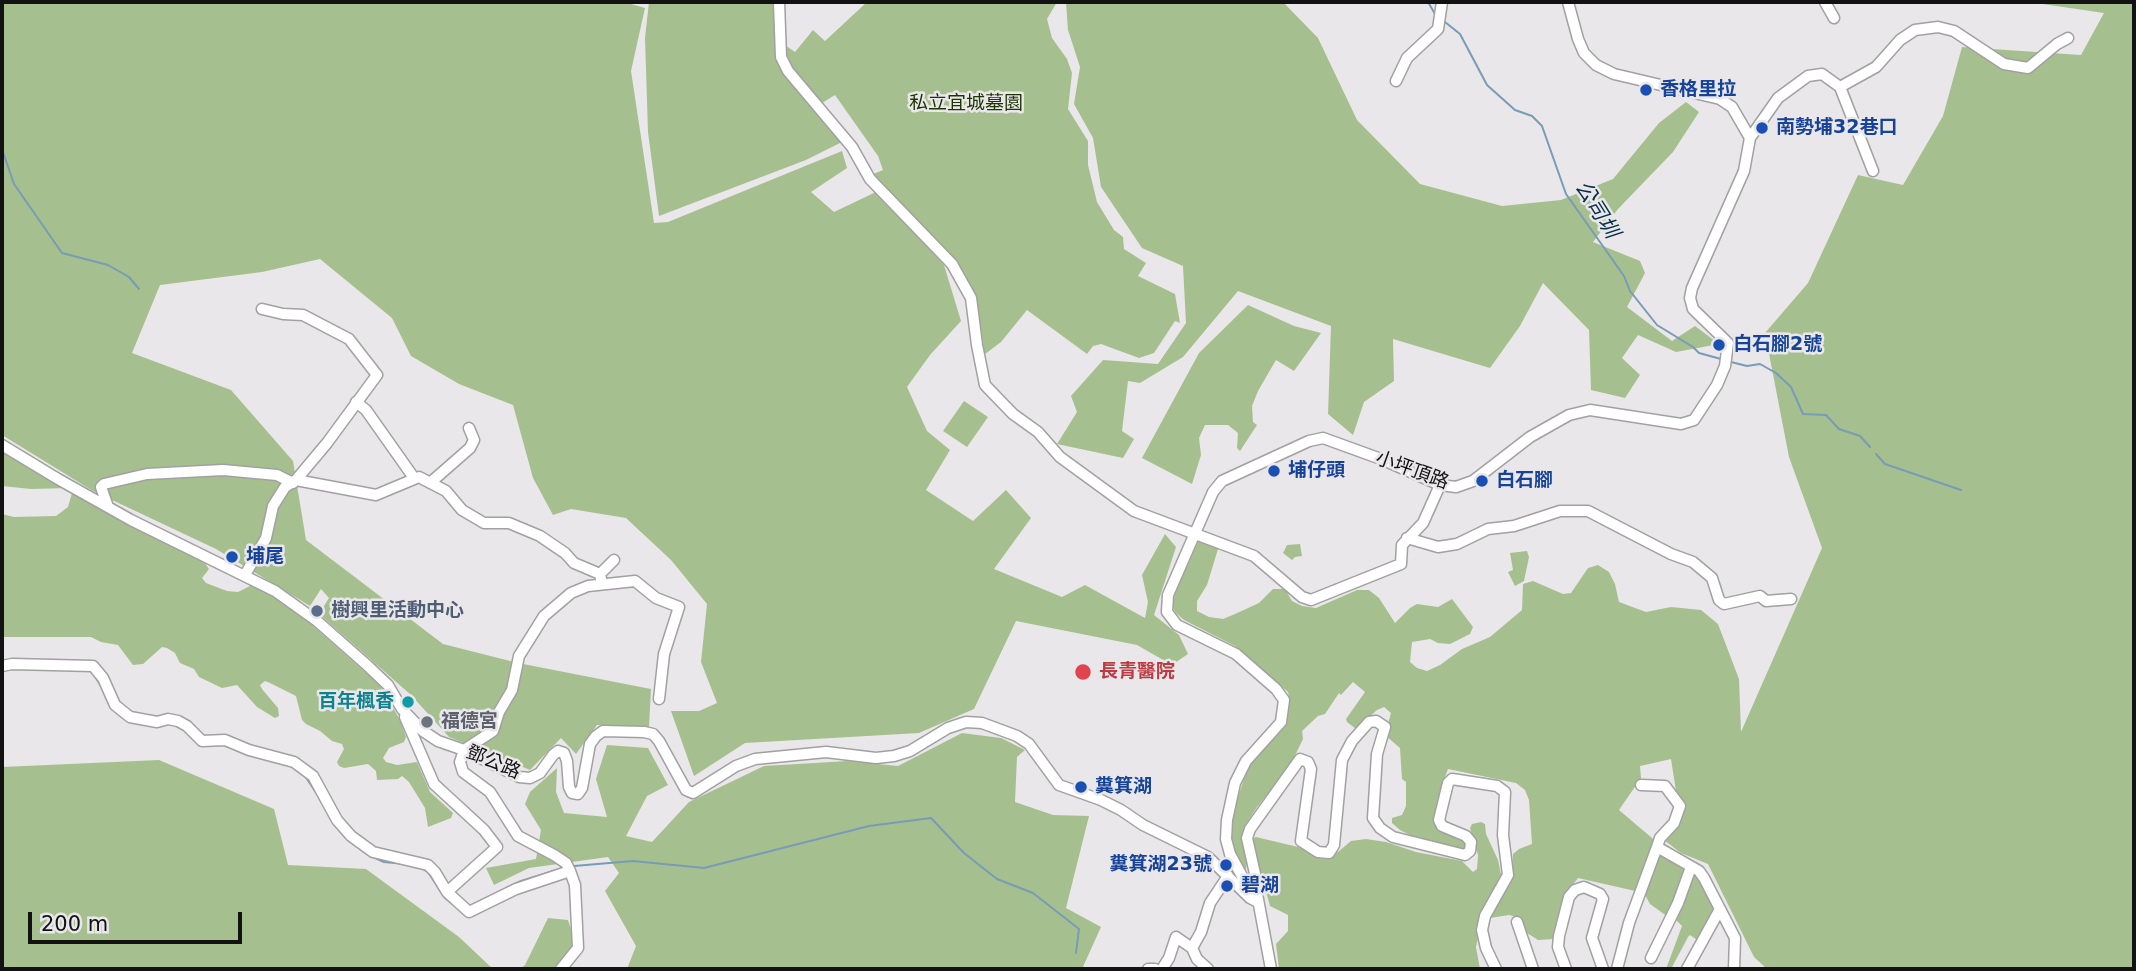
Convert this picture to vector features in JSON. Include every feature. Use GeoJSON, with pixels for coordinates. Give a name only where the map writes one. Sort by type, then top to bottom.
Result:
{"type":"FeatureCollection","features":[{"type":"Feature","properties":{"kind":"street"},"geometry":{"type":"LineString","coordinates":[[779,2],[780,57],[788,71],[852,147],[870,179],[951,264],[971,298],[976,345],[985,385],[1013,414],[1038,432],[1060,457],[1123,503],[1161,523],[1254,556],[1303,597],[1311,600],[1401,564],[1402,545],[1423,523],[1440,485]]}},
{"type":"Feature","properties":{"kind":"street"},"geometry":{"type":"LineString","coordinates":[[1396,81],[1407,58],[1438,29],[1442,2]]}},
{"type":"Feature","properties":{"kind":"street"},"geometry":{"type":"LineString","coordinates":[[1568,2],[1584,53],[1596,65],[1614,74],[1720,99],[1732,107],[1750,138],[1778,98],[1808,76],[1822,74],[1840,87],[1873,171]]}},
{"type":"Feature","properties":{"kind":"street"},"geometry":{"type":"LineString","coordinates":[[1825,2],[1834,18]]}},
{"type":"Feature","properties":{"kind":"street"},"geometry":{"type":"LineString","coordinates":[[1840,87],[1876,68],[1900,40],[1915,30],[1938,27],[1954,31],[2004,64],[2028,68],[2068,38]]}},
{"type":"Feature","properties":{"kind":"street","name":"小坪頂路"},"geometry":{"type":"LineString","coordinates":[[1271,969],[1257,898],[1230,854],[1226,839],[1235,783],[1246,761],[1280,722],[1284,700],[1236,653],[1177,625],[1167,612],[1168,595],[1213,492],[1222,481],[1309,441],[1324,438],[1440,485],[1456,487],[1473,481],[1530,437],[1569,415],[1590,410],[1681,424],[1694,420],[1717,385],[1728,355],[1728,343],[1693,309],[1690,298],[1744,171],[1750,138]]}},
{"type":"Feature","properties":{"kind":"street"},"geometry":{"type":"LineString","coordinates":[[245,575],[266,538],[273,506],[285,487],[295,481],[377,374],[349,339],[303,315],[262,309]]}},
{"type":"Feature","properties":{"kind":"street"},"geometry":{"type":"LineString","coordinates":[[356,402],[366,410],[414,478]]}},
{"type":"Feature","properties":{"kind":"street"},"geometry":{"type":"LineString","coordinates":[[430,483],[470,448],[474,440],[469,428]]}},
{"type":"Feature","properties":{"kind":"street","name":"鄧公路"},"geometry":{"type":"LineString","coordinates":[[2,444],[108,507],[275,591],[317,621],[388,685],[401,709],[430,736],[519,777],[530,778],[540,773],[558,751],[564,753],[567,761],[569,787],[572,793],[578,794],[582,788],[590,744],[596,736],[603,731],[644,732],[653,734],[659,741],[687,790],[693,793],[736,766],[755,759],[826,752],[876,758],[894,756],[910,751],[948,728],[966,722],[982,723],[1017,736],[1029,744],[1059,785],[1101,800],[1143,825],[1208,857],[1250,898],[1257,898]]}},
{"type":"Feature","properties":{"kind":"street"},"geometry":{"type":"LineString","coordinates":[[108,507],[101,487],[104,484],[146,474],[223,470],[277,475],[295,481],[376,495],[419,477],[446,491],[462,510],[484,523],[509,523],[540,536],[565,553],[574,563],[601,579],[635,581],[656,598],[679,607],[664,654],[659,699]]}},
{"type":"Feature","properties":{"kind":"street"},"geometry":{"type":"LineString","coordinates":[[1407,538],[1438,547],[1457,544],[1488,529],[1514,526],[1560,511],[1588,511],[1671,554],[1693,562],[1712,578],[1719,600],[1724,604],[1759,596],[1766,601],[1791,599]]}},
{"type":"Feature","properties":{"kind":"street"},"geometry":{"type":"LineString","coordinates":[[561,969],[578,948],[575,885],[570,871],[566,863],[518,836],[490,792],[463,772],[460,762],[464,750],[493,731],[499,712],[512,690],[519,656],[544,616],[571,593],[601,579],[614,560]]}},
{"type":"Feature","properties":{"kind":"street"},"geometry":{"type":"LineString","coordinates":[[588,586],[589,570]]}},
{"type":"Feature","properties":{"kind":"street"},"geometry":{"type":"LineString","coordinates":[[2,666],[93,666],[103,678],[115,705],[130,718],[157,722],[168,719],[178,721],[202,741],[225,740],[249,750],[294,762],[313,776],[337,820],[351,836],[373,852],[428,865],[447,892],[469,912],[516,889],[570,871]]}},
{"type":"Feature","properties":{"kind":"street"},"geometry":{"type":"LineString","coordinates":[[401,709],[433,784],[484,830],[497,847],[447,892]]}},
{"type":"Feature","properties":{"kind":"street"},"geometry":{"type":"LineString","coordinates":[[1257,898],[1258,887],[1247,838],[1250,829],[1300,759],[1308,762],[1311,769],[1301,841],[1318,852],[1329,853],[1334,845],[1342,760],[1352,741],[1369,722],[1376,720],[1385,727],[1377,754],[1373,818],[1380,828],[1393,837],[1465,855],[1470,851],[1471,842],[1466,836],[1442,826],[1439,820],[1448,783],[1452,779],[1497,786],[1505,792],[1503,835],[1508,875],[1485,916],[1482,930],[1486,948],[1496,969]]}},
{"type":"Feature","properties":{"kind":"street"},"geometry":{"type":"LineString","coordinates":[[1617,969],[1637,898],[1660,838],[1674,823],[1680,806],[1665,786],[1640,785]]}},
{"type":"Feature","properties":{"kind":"street"},"geometry":{"type":"LineString","coordinates":[[1657,847],[1704,878],[1735,938],[1734,969]]}},
{"type":"Feature","properties":{"kind":"street"},"geometry":{"type":"LineString","coordinates":[[1651,958],[1678,903],[1691,867]]}},
{"type":"Feature","properties":{"kind":"street"},"geometry":{"type":"LineString","coordinates":[[1192,948],[1201,932],[1210,903],[1228,876]]}},
{"type":"Feature","properties":{"kind":"street"},"geometry":{"type":"LineString","coordinates":[[1566,969],[1558,947],[1559,936],[1569,897],[1574,890],[1584,887],[1600,894],[1603,899],[1592,938],[1603,969]]}},
{"type":"Feature","properties":{"kind":"street"},"geometry":{"type":"LineString","coordinates":[[1688,969],[1720,909]]}},
{"type":"Feature","properties":{"kind":"street"},"geometry":{"type":"LineString","coordinates":[[1517,922],[1533,969]]}},
{"type":"Feature","properties":{"kind":"street"},"geometry":{"type":"LineString","coordinates":[[1162,969],[1176,937],[1192,948],[1197,959],[1208,969]]}},
{"type":"Feature","properties":{"kind":"street"},"geometry":{"type":"LineString","coordinates":[[1190,969],[1197,959]]}},
{"type":"Feature","properties":{"kind":"street"},"geometry":{"type":"LineString","coordinates":[[1148,969],[1155,969]]}},
{"type":"Feature","properties":{"kind":"green space"},"geometry":{"type":"Polygon","coordinates":[[[2,2],[624,2],[645,8],[631,71],[654,223],[668,222],[842,151],[847,168],[811,192],[834,212],[876,192],[944,265],[961,321],[930,355],[907,387],[927,431],[950,450],[926,490],[973,521],[1006,490],[1031,518],[994,569],[1062,597],[1085,585],[1145,618],[1148,602],[1142,575],[1165,534],[1176,547],[1154,615],[1179,635],[1188,654],[1172,665],[1137,645],[1016,621],[974,709],[919,733],[745,743],[694,776],[671,711],[699,711],[717,703],[701,662],[707,604],[671,560],[626,518],[571,509],[553,515],[533,478],[513,405],[459,384],[411,356],[392,318],[320,259],[262,272],[160,285],[132,353],[231,390],[293,461],[306,540],[443,644],[518,663],[651,689],[649,727],[597,725],[576,754],[561,738],[530,770],[449,737],[411,695],[319,614],[329,598],[321,589],[310,606],[216,549],[93,491],[2,435],[2,2]]]}},
{"type":"Feature","properties":{"kind":"green space","name":"私立宜城墓園"},"geometry":{"type":"Polygon","coordinates":[[[649,2],[777,2],[776,39],[795,52],[813,30],[825,41],[867,2],[1057,2],[1047,19],[1052,38],[1067,59],[1072,73],[1068,109],[1088,141],[1088,165],[1097,202],[1114,230],[1123,237],[1124,249],[1146,263],[1138,276],[1175,294],[1180,323],[1175,321],[1154,353],[1139,358],[1101,344],[1093,346],[1087,354],[1027,310],[1001,342],[981,357],[968,301],[953,265],[871,175],[883,170],[878,156],[835,95],[814,108],[842,142],[806,160],[659,216],[648,132],[645,38],[649,2]]]}},
{"type":"Feature","properties":{"kind":"green space"},"geometry":{"type":"Polygon","coordinates":[[[1066,2],[1283,2],[1318,38],[1357,120],[1420,184],[1502,206],[1561,200],[1613,179],[1659,123],[1686,102],[1699,112],[1673,152],[1618,209],[1593,242],[1640,261],[1645,273],[1627,307],[1672,341],[1695,326],[1719,344],[1676,352],[1638,335],[1622,358],[1640,375],[1625,398],[1591,390],[1589,330],[1543,283],[1520,326],[1490,368],[1393,339],[1394,381],[1364,402],[1353,435],[1328,414],[1331,326],[1238,291],[1183,357],[1140,383],[1128,381],[1122,431],[1134,439],[1123,458],[1057,444],[1077,412],[1071,396],[1103,360],[1158,364],[1186,323],[1183,266],[1142,248],[1101,187],[1093,138],[1074,104],[1080,67],[1068,30],[1066,2]]]}},
{"type":"Feature","properties":{"kind":"green space"},"geometry":{"type":"Polygon","coordinates":[[[2029,2],[2134,2],[2134,969],[1767,969],[1754,957],[1708,864],[1681,853],[1664,840],[1684,806],[1676,791],[1671,759],[1640,766],[1641,778],[1619,810],[1692,872],[1714,906],[1700,942],[1690,935],[1671,969],[1666,969],[1682,926],[1677,921],[1650,904],[1644,893],[1578,878],[1571,887],[1554,939],[1538,940],[1527,933],[1517,917],[1509,915],[1490,918],[1481,924],[1476,947],[1480,969],[1279,969],[1276,944],[1288,931],[1288,915],[1270,906],[1252,839],[1256,837],[1298,847],[1322,859],[1338,852],[1351,841],[1366,839],[1462,861],[1473,872],[1477,869],[1478,855],[1470,828],[1472,824],[1481,822],[1485,824],[1502,879],[1512,870],[1513,854],[1532,844],[1529,800],[1525,790],[1516,783],[1448,769],[1434,815],[1443,830],[1464,839],[1465,848],[1461,850],[1424,842],[1400,830],[1392,823],[1392,818],[1402,815],[1406,806],[1406,782],[1402,779],[1400,748],[1385,735],[1391,713],[1384,707],[1377,710],[1356,729],[1347,722],[1346,719],[1365,692],[1353,682],[1341,695],[1339,693],[1325,714],[1318,716],[1302,731],[1303,739],[1289,768],[1246,824],[1243,838],[1247,861],[1244,871],[1235,859],[1229,835],[1232,815],[1249,764],[1284,727],[1290,702],[1288,692],[1235,646],[1184,620],[1175,612],[1172,605],[1176,591],[1199,540],[1218,549],[1207,585],[1197,601],[1197,611],[1209,617],[1223,619],[1235,614],[1259,603],[1273,589],[1285,589],[1292,601],[1316,608],[1357,590],[1369,590],[1379,598],[1395,623],[1417,604],[1438,607],[1452,599],[1473,627],[1470,634],[1450,644],[1430,639],[1412,642],[1410,662],[1427,671],[1462,649],[1490,637],[1522,610],[1523,584],[1533,581],[1563,594],[1571,593],[1588,568],[1598,565],[1609,572],[1619,602],[1646,612],[1671,607],[1701,610],[1718,624],[1739,679],[1741,732],[1822,548],[1789,457],[1765,333],[1808,283],[1858,175],[1903,185],[1943,116],[1962,47],[2081,55],[2104,13],[2029,2]]]}},
{"type":"Feature","properties":{"kind":"green space"},"geometry":{"type":"Polygon","coordinates":[[[1248,305],[1294,326],[1321,333],[1294,371],[1276,360],[1252,406],[1253,422],[1257,425],[1240,451],[1237,448],[1238,433],[1228,425],[1205,425],[1199,438],[1201,455],[1192,484],[1142,458],[1199,353],[1248,305]]]}},
{"type":"Feature","properties":{"kind":"green space"},"geometry":{"type":"Polygon","coordinates":[[[964,401],[988,417],[967,447],[943,431],[964,401]]]}},
{"type":"Feature","properties":{"kind":"green space"},"geometry":{"type":"Polygon","coordinates":[[[2,452],[70,488],[31,489],[2,486],[2,452]]]}},
{"type":"Feature","properties":{"kind":"green space"},"geometry":{"type":"Polygon","coordinates":[[[72,493],[204,562],[209,569],[202,578],[206,583],[238,592],[256,583],[296,611],[380,685],[400,720],[406,737],[404,742],[389,748],[383,758],[386,762],[397,765],[417,762],[430,792],[453,813],[451,818],[428,827],[425,808],[409,782],[402,776],[398,779],[377,780],[376,771],[368,764],[344,768],[339,766],[337,762],[344,749],[342,744],[332,741],[306,724],[302,720],[296,696],[270,683],[265,681],[260,685],[278,708],[279,716],[275,718],[257,707],[237,685],[222,688],[199,677],[194,669],[180,663],[175,653],[167,648],[162,647],[143,664],[133,665],[118,645],[91,637],[2,637],[2,514],[14,517],[56,516],[68,507],[72,493]]]}},
{"type":"Feature","properties":{"kind":"green space"},"geometry":{"type":"Polygon","coordinates":[[[1300,544],[1302,556],[1292,560],[1283,553],[1287,545],[1300,544]]]}},
{"type":"Feature","properties":{"kind":"green space"},"geometry":{"type":"Polygon","coordinates":[[[1527,551],[1529,557],[1524,581],[1515,586],[1508,572],[1513,570],[1510,553],[1527,551]]]}},
{"type":"Feature","properties":{"kind":"green space"},"geometry":{"type":"Polygon","coordinates":[[[962,733],[1001,738],[1025,750],[1017,757],[1015,802],[1053,815],[1089,816],[1066,908],[1101,927],[1082,969],[627,969],[636,946],[605,891],[619,873],[608,857],[529,868],[494,885],[486,868],[536,859],[541,830],[525,804],[530,792],[557,768],[556,792],[564,813],[607,817],[596,779],[607,745],[648,748],[668,785],[647,796],[626,836],[652,842],[689,802],[764,766],[848,761],[898,766],[962,733]]]}},
{"type":"Feature","properties":{"kind":"green space"},"geometry":{"type":"Polygon","coordinates":[[[159,760],[274,809],[288,865],[366,869],[459,937],[493,969],[2,969],[2,767],[159,760]]]}},
{"type":"Feature","properties":{"kind":"green space"},"geometry":{"type":"Polygon","coordinates":[[[548,918],[568,920],[576,945],[561,969],[520,969],[525,965],[548,918]]]}},
{"type":"Feature","properties":{"kind":"waterway","name":"公司圳"},"geometry":{"type":"LineString","coordinates":[[1428,2],[1435,14]]}},
{"type":"Feature","properties":{"kind":"waterway","name":"公司圳"},"geometry":{"type":"LineString","coordinates":[[1445,22],[1460,34],[1487,85],[1515,110],[1532,116],[1542,126],[1566,194],[1624,276],[1630,291],[1657,325],[1699,353],[1721,359]]}},
{"type":"Feature","properties":{"kind":"waterway"},"geometry":{"type":"LineString","coordinates":[[2,149],[14,184],[62,253],[108,265],[129,277],[139,289]]}},
{"type":"Feature","properties":{"kind":"waterway","name":"公司圳"},"geometry":{"type":"LineString","coordinates":[[1731,362],[1747,366],[1760,364],[1776,373],[1791,387],[1803,414],[1826,415],[1839,429],[1860,436],[1870,447]]}},
{"type":"Feature","properties":{"kind":"waterway","name":"公司圳"},"geometry":{"type":"LineString","coordinates":[[1876,454],[1885,464],[1961,490]]}},
{"type":"Feature","properties":{"kind":"waterway"},"geometry":{"type":"LineString","coordinates":[[96,678],[104,691]]}},
{"type":"Feature","properties":{"kind":"waterway"},"geometry":{"type":"LineString","coordinates":[[129,721],[151,725]]}},
{"type":"Feature","properties":{"kind":"waterway"},"geometry":{"type":"LineString","coordinates":[[305,776],[317,794]]}},
{"type":"Feature","properties":{"kind":"waterway"},"geometry":{"type":"LineString","coordinates":[[574,866],[633,861],[704,868],[869,826],[931,818],[964,853],[997,879],[1033,893],[1079,929],[1076,953]]}},
{"type":"Feature","properties":{"kind":"waterway"},"geometry":{"type":"LineString","coordinates":[[371,856],[384,862],[406,864]]}},
{"type":"Feature","properties":{"kind":"waterway"},"geometry":{"type":"LineString","coordinates":[[421,868],[428,872],[445,898],[454,905]]}},
{"type":"Feature","properties":{"kind":"waterway"},"geometry":{"type":"LineString","coordinates":[[470,906],[521,881],[563,868]]}},
{"type":"Feature","properties":{"kind":"place","name":"香格里拉"},"geometry":{"type":"Point","coordinates":[1646,90]}},
{"type":"Feature","properties":{"kind":"place","name":"南勢埔32巷口"},"geometry":{"type":"Point","coordinates":[1762,128]}},
{"type":"Feature","properties":{"kind":"place","name":"白石腳2號"},"geometry":{"type":"Point","coordinates":[1719,345]}},
{"type":"Feature","properties":{"kind":"place","name":"埔仔頭"},"geometry":{"type":"Point","coordinates":[1274,471]}},
{"type":"Feature","properties":{"kind":"place","name":"白石腳"},"geometry":{"type":"Point","coordinates":[1482,481]}},
{"type":"Feature","properties":{"kind":"place","name":"埔尾"},"geometry":{"type":"Point","coordinates":[232,557]}},
{"type":"Feature","properties":{"kind":"place","name":"樹興里活動中心"},"geometry":{"type":"Point","coordinates":[317,611]}},
{"type":"Feature","properties":{"kind":"place","name":"長青醫院"},"geometry":{"type":"Point","coordinates":[1083,672]}},
{"type":"Feature","properties":{"kind":"place","name":"百年楓香"},"geometry":{"type":"Point","coordinates":[408,702]}},
{"type":"Feature","properties":{"kind":"place","name":"福德宮"},"geometry":{"type":"Point","coordinates":[427,722]}},
{"type":"Feature","properties":{"kind":"place","name":"糞箕湖"},"geometry":{"type":"Point","coordinates":[1081,787]}},
{"type":"Feature","properties":{"kind":"place","name":"糞箕湖23號"},"geometry":{"type":"Point","coordinates":[1226,865]}},
{"type":"Feature","properties":{"kind":"place","name":"碧湖"},"geometry":{"type":"Point","coordinates":[1227,886]}}]}
